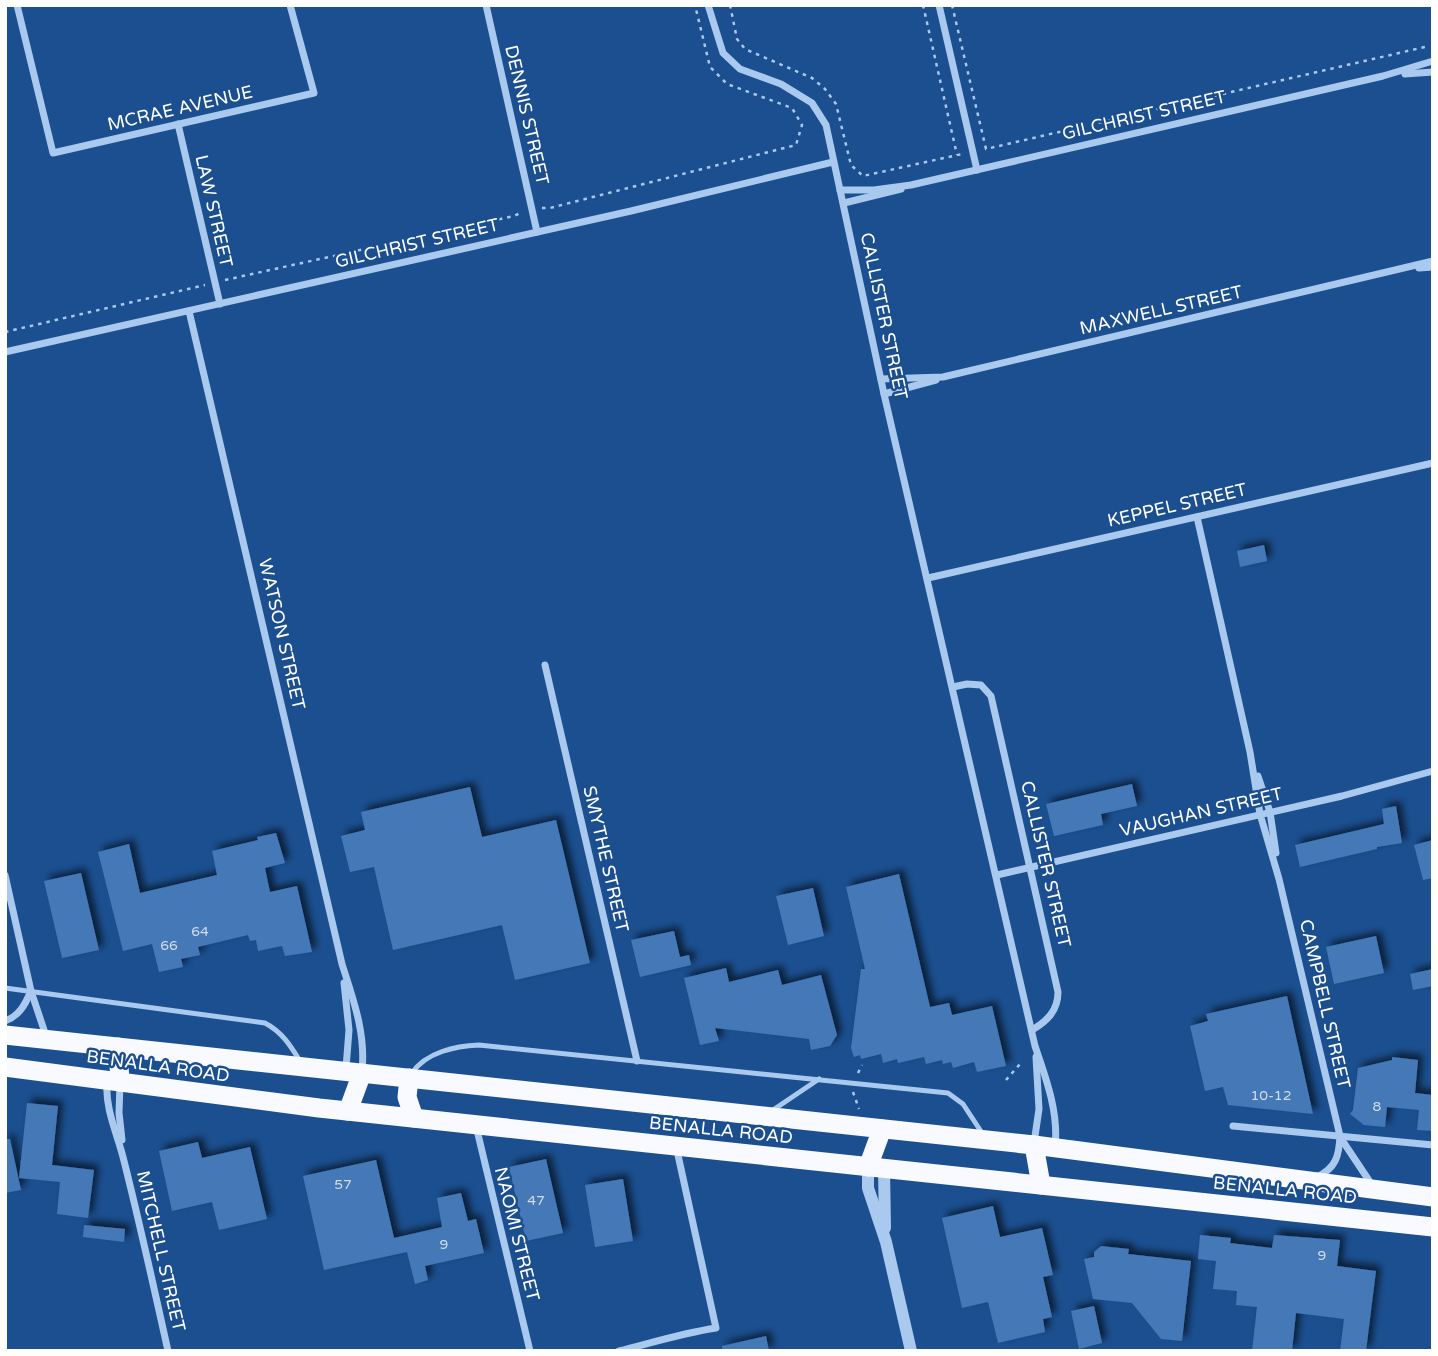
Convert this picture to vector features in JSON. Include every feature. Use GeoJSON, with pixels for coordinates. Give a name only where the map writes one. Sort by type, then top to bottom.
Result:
{"type":"FeatureCollection","features":[{"type":"Feature","properties":{"kind":"highway","name":"BENALLA ROAD"},"geometry":{"type":"LineString","coordinates":[[5,1035],[1034,1145],[1433,1197]]}},
{"type":"Feature","properties":{"kind":"highway"},"geometry":{"type":"LineString","coordinates":[[114,1081],[118,1047]]}},
{"type":"Feature","properties":{"kind":"highway","name":"BENALLA ROAD"},"geometry":{"type":"LineString","coordinates":[[5,1067],[348,1111],[1433,1227]]}},
{"type":"Feature","properties":{"kind":"highway"},"geometry":{"type":"LineString","coordinates":[[348,1111],[354,1072]]}},
{"type":"Feature","properties":{"kind":"highway"},"geometry":{"type":"LineString","coordinates":[[409,1078],[407,1097],[414,1118]]}},
{"type":"Feature","properties":{"kind":"highway"},"geometry":{"type":"LineString","coordinates":[[876,1167],[882,1129]]}},
{"type":"Feature","properties":{"kind":"highway"},"geometry":{"type":"LineString","coordinates":[[1034,1145],[1041,1185]]}},
{"type":"Feature","properties":{"kind":"highway"},"geometry":{"type":"LineString","coordinates":[[1041,1185],[1055,1148]]}},
{"type":"Feature","properties":{"kind":"highway"},"geometry":{"type":"LineString","coordinates":[[1307,1181],[1325,1203],[1320,1215]]}},
{"type":"Feature","properties":{"kind":"street","name":"MCRAE AVENUE"},"geometry":{"type":"LineString","coordinates":[[17,5],[53,153],[314,93],[290,5]]}},
{"type":"Feature","properties":{"kind":"street","name":"DENNIS STREET"},"geometry":{"type":"LineString","coordinates":[[486,5],[537,232]]}},
{"type":"Feature","properties":{"kind":"street","name":"CALLISTER STREET"},"geometry":{"type":"LineString","coordinates":[[708,5],[723,53],[740,69],[781,84],[812,103],[826,125],[884,394],[1035,1046],[1052,1105],[1055,1148]]}},
{"type":"Feature","properties":{"kind":"street"},"geometry":{"type":"LineString","coordinates":[[939,5],[976,170]]}},
{"type":"Feature","properties":{"kind":"street","name":"GILCHRIST STREET"},"geometry":{"type":"LineString","coordinates":[[840,190],[874,190],[911,185],[1383,76],[1433,61]]}},
{"type":"Feature","properties":{"kind":"street","name":"GILCHRIST STREET"},"geometry":{"type":"LineString","coordinates":[[1383,76],[1433,72]]}},
{"type":"Feature","properties":{"kind":"street","name":"LAW STREET"},"geometry":{"type":"LineString","coordinates":[[178,124],[220,304]]}},
{"type":"Feature","properties":{"kind":"street","name":"GILCHRIST STREET"},"geometry":{"type":"LineString","coordinates":[[6,352],[833,162]]}},
{"type":"Feature","properties":{"kind":"street","name":"GILCHRIST STREET"},"geometry":{"type":"LineString","coordinates":[[844,203],[894,192],[911,185]]}},
{"type":"Feature","properties":{"kind":"street","name":"MAXWELL STREET"},"geometry":{"type":"LineString","coordinates":[[881,379],[943,377],[1433,261]]}},
{"type":"Feature","properties":{"kind":"street","name":"MAXWELL STREET"},"geometry":{"type":"LineString","coordinates":[[1387,273],[1433,267]]}},
{"type":"Feature","properties":{"kind":"street","name":"WATSON STREET"},"geometry":{"type":"LineString","coordinates":[[189,312],[342,964],[359,1016],[363,1059],[354,1072]]}},
{"type":"Feature","properties":{"kind":"street","name":"MAXWELL STREET"},"geometry":{"type":"LineString","coordinates":[[884,394],[928,384],[943,377]]}},
{"type":"Feature","properties":{"kind":"street","name":"KEPPEL STREET"},"geometry":{"type":"LineString","coordinates":[[928,578],[1433,463]]}},
{"type":"Feature","properties":{"kind":"street","name":"CAMPBELL STREET"},"geometry":{"type":"LineString","coordinates":[[1197,517],[1250,752],[1260,814],[1279,879],[1340,1136]]}},
{"type":"Feature","properties":{"kind":"street","name":"SMYTHE STREET"},"geometry":{"type":"LineString","coordinates":[[545,665],[637,1061]]}},
{"type":"Feature","properties":{"kind":"street","name":"CALLISTER STREET"},"geometry":{"type":"LineString","coordinates":[[953,687],[981,685],[991,696],[1031,867],[1058,992],[1056,1008],[1044,1022],[1032,1030]]}},
{"type":"Feature","properties":{"kind":"street","name":"CAMPBELL STREET"},"geometry":{"type":"LineString","coordinates":[[1250,752],[1270,812],[1279,879]]}},
{"type":"Feature","properties":{"kind":"street","name":"VAUGHAN STREET"},"geometry":{"type":"LineString","coordinates":[[997,876],[1433,773]]}},
{"type":"Feature","properties":{"kind":"street"},"geometry":{"type":"LineString","coordinates":[[5,875],[31,991],[47,1040]]}},
{"type":"Feature","properties":{"kind":"street","name":"WATSON STREET"},"geometry":{"type":"LineString","coordinates":[[342,964],[354,1072]]}},
{"type":"Feature","properties":{"kind":"street"},"geometry":{"type":"LineString","coordinates":[[5,1021],[14,1018],[31,991]]}},
{"type":"Feature","properties":{"kind":"street","name":"CALLISTER STREET"},"geometry":{"type":"LineString","coordinates":[[1034,1145],[1039,1109],[1035,1046]]}},
{"type":"Feature","properties":{"kind":"street","name":"MITCHELL STREET"},"geometry":{"type":"LineString","coordinates":[[114,1081],[124,1158]]}},
{"type":"Feature","properties":{"kind":"street","name":"MITCHELL STREET"},"geometry":{"type":"LineString","coordinates":[[114,1081],[106,1095],[110,1116],[124,1158],[168,1351]]}},
{"type":"Feature","properties":{"kind":"street","name":"NAOMI STREET"},"geometry":{"type":"LineString","coordinates":[[475,1125],[530,1351]]}},
{"type":"Feature","properties":{"kind":"street"},"geometry":{"type":"LineString","coordinates":[[1233,1126],[1433,1146]]}},
{"type":"Feature","properties":{"kind":"street"},"geometry":{"type":"LineString","coordinates":[[1307,1181],[1328,1172],[1339,1153],[1340,1136]]}},
{"type":"Feature","properties":{"kind":"street"},"geometry":{"type":"LineString","coordinates":[[1340,1136],[1377,1190]]}},
{"type":"Feature","properties":{"kind":"street"},"geometry":{"type":"LineString","coordinates":[[619,1351],[690,1332],[716,1328],[676,1146]]}},
{"type":"Feature","properties":{"kind":"street"},"geometry":{"type":"LineString","coordinates":[[876,1167],[886,1242],[911,1351]]}},
{"type":"Feature","properties":{"kind":"lane"},"geometry":{"type":"LineString","coordinates":[[5,988],[265,1023],[277,1028],[304,1067]]}},
{"type":"Feature","properties":{"kind":"lane"},"geometry":{"type":"LineString","coordinates":[[409,1078],[418,1064],[461,1046],[479,1045],[819,1079],[948,1093],[962,1104],[986,1140]]}},
{"type":"Feature","properties":{"kind":"lane"},"geometry":{"type":"LineString","coordinates":[[765,1116],[819,1079]]}},
{"type":"Feature","properties":{"kind":"path"},"geometry":{"type":"LineString","coordinates":[[5,332],[514,216],[531,208],[550,208],[796,145],[802,125],[792,108],[727,84],[710,67],[695,5]]}},
{"type":"Feature","properties":{"kind":"path"},"geometry":{"type":"LineString","coordinates":[[730,5],[737,39],[745,49],[812,78],[832,96],[851,164],[863,176],[972,152]]}},
{"type":"Feature","properties":{"kind":"path"},"geometry":{"type":"LineString","coordinates":[[923,5],[957,155]]}},
{"type":"Feature","properties":{"kind":"path"},"geometry":{"type":"LineString","coordinates":[[952,5],[986,149],[1429,46]]}},
{"type":"Feature","properties":{"kind":"path"},"geometry":{"type":"LineString","coordinates":[[1006,1080],[1020,1064]]}},
{"type":"Feature","properties":{"kind":"building"},"geometry":{"type":"Polygon","coordinates":[[[1264,545],[1267,561],[1240,567],[1237,551],[1264,545]]]}},
{"type":"Feature","properties":{"kind":"building"},"geometry":{"type":"Polygon","coordinates":[[[1132,784],[1137,806],[1101,814],[1103,825],[1054,836],[1046,804],[1132,784]]]}},
{"type":"Feature","properties":{"kind":"building"},"geometry":{"type":"Polygon","coordinates":[[[470,787],[482,837],[556,820],[590,963],[515,980],[502,925],[393,950],[374,867],[350,872],[341,836],[365,830],[361,812],[470,787]]]}},
{"type":"Feature","properties":{"kind":"building"},"geometry":{"type":"Polygon","coordinates":[[[1396,806],[1402,843],[1300,867],[1295,845],[1384,824],[1382,809],[1396,806]]]}},
{"type":"Feature","properties":{"kind":"building"},"geometry":{"type":"Polygon","coordinates":[[[276,833],[285,863],[265,868],[270,892],[297,886],[312,952],[285,956],[282,946],[258,951],[256,940],[250,941],[248,935],[198,947],[200,955],[181,959],[183,967],[159,972],[152,944],[123,951],[98,852],[129,844],[140,893],[217,875],[212,851],[276,833]]]}},
{"type":"Feature","properties":{"kind":"building"},"geometry":{"type":"Polygon","coordinates":[[[1433,840],[1433,878],[1423,880],[1414,845],[1433,840]]]}},
{"type":"Feature","properties":{"kind":"building"},"geometry":{"type":"Polygon","coordinates":[[[81,873],[99,950],[62,958],[44,881],[81,873]]]}},
{"type":"Feature","properties":{"kind":"building"},"geometry":{"type":"Polygon","coordinates":[[[899,874],[930,1007],[949,1003],[952,1015],[992,1006],[1006,1066],[977,1072],[974,1062],[953,1068],[951,1062],[943,1064],[942,1060],[926,1064],[924,1057],[898,1063],[897,1059],[883,1063],[881,1054],[861,1059],[860,1055],[854,1057],[851,1048],[861,969],[865,969],[846,887],[899,874]]]}},
{"type":"Feature","properties":{"kind":"building"},"geometry":{"type":"Polygon","coordinates":[[[813,888],[824,936],[788,945],[776,896],[813,888]]]}},
{"type":"Feature","properties":{"kind":"building"},"geometry":{"type":"Polygon","coordinates":[[[674,931],[680,957],[689,955],[691,965],[640,977],[631,940],[674,931]]]}},
{"type":"Feature","properties":{"kind":"building"},"geometry":{"type":"Polygon","coordinates":[[[1376,936],[1384,973],[1334,984],[1326,947],[1376,936]]]}},
{"type":"Feature","properties":{"kind":"building"},"geometry":{"type":"Polygon","coordinates":[[[726,968],[729,982],[778,970],[782,985],[821,975],[837,1035],[830,1046],[811,1050],[809,1039],[715,1028],[719,1041],[700,1045],[684,978],[726,968]]]}},
{"type":"Feature","properties":{"kind":"building"},"geometry":{"type":"Polygon","coordinates":[[[1433,969],[1433,986],[1413,990],[1410,974],[1433,969]]]}},
{"type":"Feature","properties":{"kind":"building"},"geometry":{"type":"Polygon","coordinates":[[[1287,996],[1313,1114],[1228,1105],[1223,1087],[1205,1091],[1190,1026],[1208,1021],[1206,1014],[1287,996]]]}},
{"type":"Feature","properties":{"kind":"building"},"geometry":{"type":"Polygon","coordinates":[[[1392,1057],[1418,1060],[1415,1093],[1433,1095],[1433,1131],[1417,1130],[1419,1110],[1387,1107],[1385,1127],[1364,1125],[1350,1114],[1353,1110],[1358,1068],[1392,1060],[1392,1057]]]}},
{"type":"Feature","properties":{"kind":"building"},"geometry":{"type":"Polygon","coordinates":[[[27,1103],[58,1106],[52,1165],[94,1170],[88,1218],[57,1214],[60,1182],[19,1178],[27,1103]]]}},
{"type":"Feature","properties":{"kind":"building"},"geometry":{"type":"Polygon","coordinates":[[[5,1139],[10,1139],[21,1190],[5,1193],[5,1139]]]}},
{"type":"Feature","properties":{"kind":"building"},"geometry":{"type":"Polygon","coordinates":[[[198,1142],[202,1158],[250,1147],[267,1219],[219,1230],[212,1202],[172,1211],[159,1151],[198,1142]]]}},
{"type":"Feature","properties":{"kind":"building"},"geometry":{"type":"Polygon","coordinates":[[[546,1159],[563,1233],[526,1241],[509,1167],[546,1159]]]}},
{"type":"Feature","properties":{"kind":"building"},"geometry":{"type":"Polygon","coordinates":[[[376,1160],[394,1238],[442,1227],[437,1198],[461,1193],[468,1221],[476,1219],[484,1253],[425,1266],[428,1280],[415,1284],[407,1252],[324,1270],[303,1176],[376,1160]]]}},
{"type":"Feature","properties":{"kind":"building"},"geometry":{"type":"Polygon","coordinates":[[[623,1179],[633,1241],[595,1247],[585,1185],[623,1179]]]}},
{"type":"Feature","properties":{"kind":"building"},"geometry":{"type":"Polygon","coordinates":[[[993,1206],[1000,1237],[1042,1228],[1053,1275],[1043,1277],[1052,1317],[1043,1319],[1045,1332],[998,1343],[988,1302],[962,1308],[942,1218],[993,1206]]]}},
{"type":"Feature","properties":{"kind":"building"},"geometry":{"type":"Polygon","coordinates":[[[84,1225],[125,1229],[124,1242],[83,1237],[84,1225]]]}},
{"type":"Feature","properties":{"kind":"building"},"geometry":{"type":"Polygon","coordinates":[[[1200,1235],[1231,1238],[1230,1243],[1272,1248],[1274,1235],[1340,1240],[1337,1266],[1376,1271],[1366,1351],[1340,1351],[1344,1319],[1296,1313],[1292,1351],[1252,1351],[1257,1307],[1236,1305],[1237,1291],[1213,1289],[1216,1261],[1198,1259],[1200,1235]]]}},
{"type":"Feature","properties":{"kind":"building"},"geometry":{"type":"Polygon","coordinates":[[[1101,1246],[1129,1249],[1128,1254],[1191,1261],[1182,1341],[1161,1339],[1132,1303],[1093,1299],[1084,1259],[1094,1257],[1094,1252],[1101,1246]]]}},
{"type":"Feature","properties":{"kind":"building"},"geometry":{"type":"Polygon","coordinates":[[[1094,1306],[1102,1343],[1079,1349],[1071,1311],[1094,1306]]]}},
{"type":"Feature","properties":{"kind":"building"},"geometry":{"type":"Polygon","coordinates":[[[766,1336],[769,1351],[722,1351],[722,1346],[766,1336]]]}}]}
